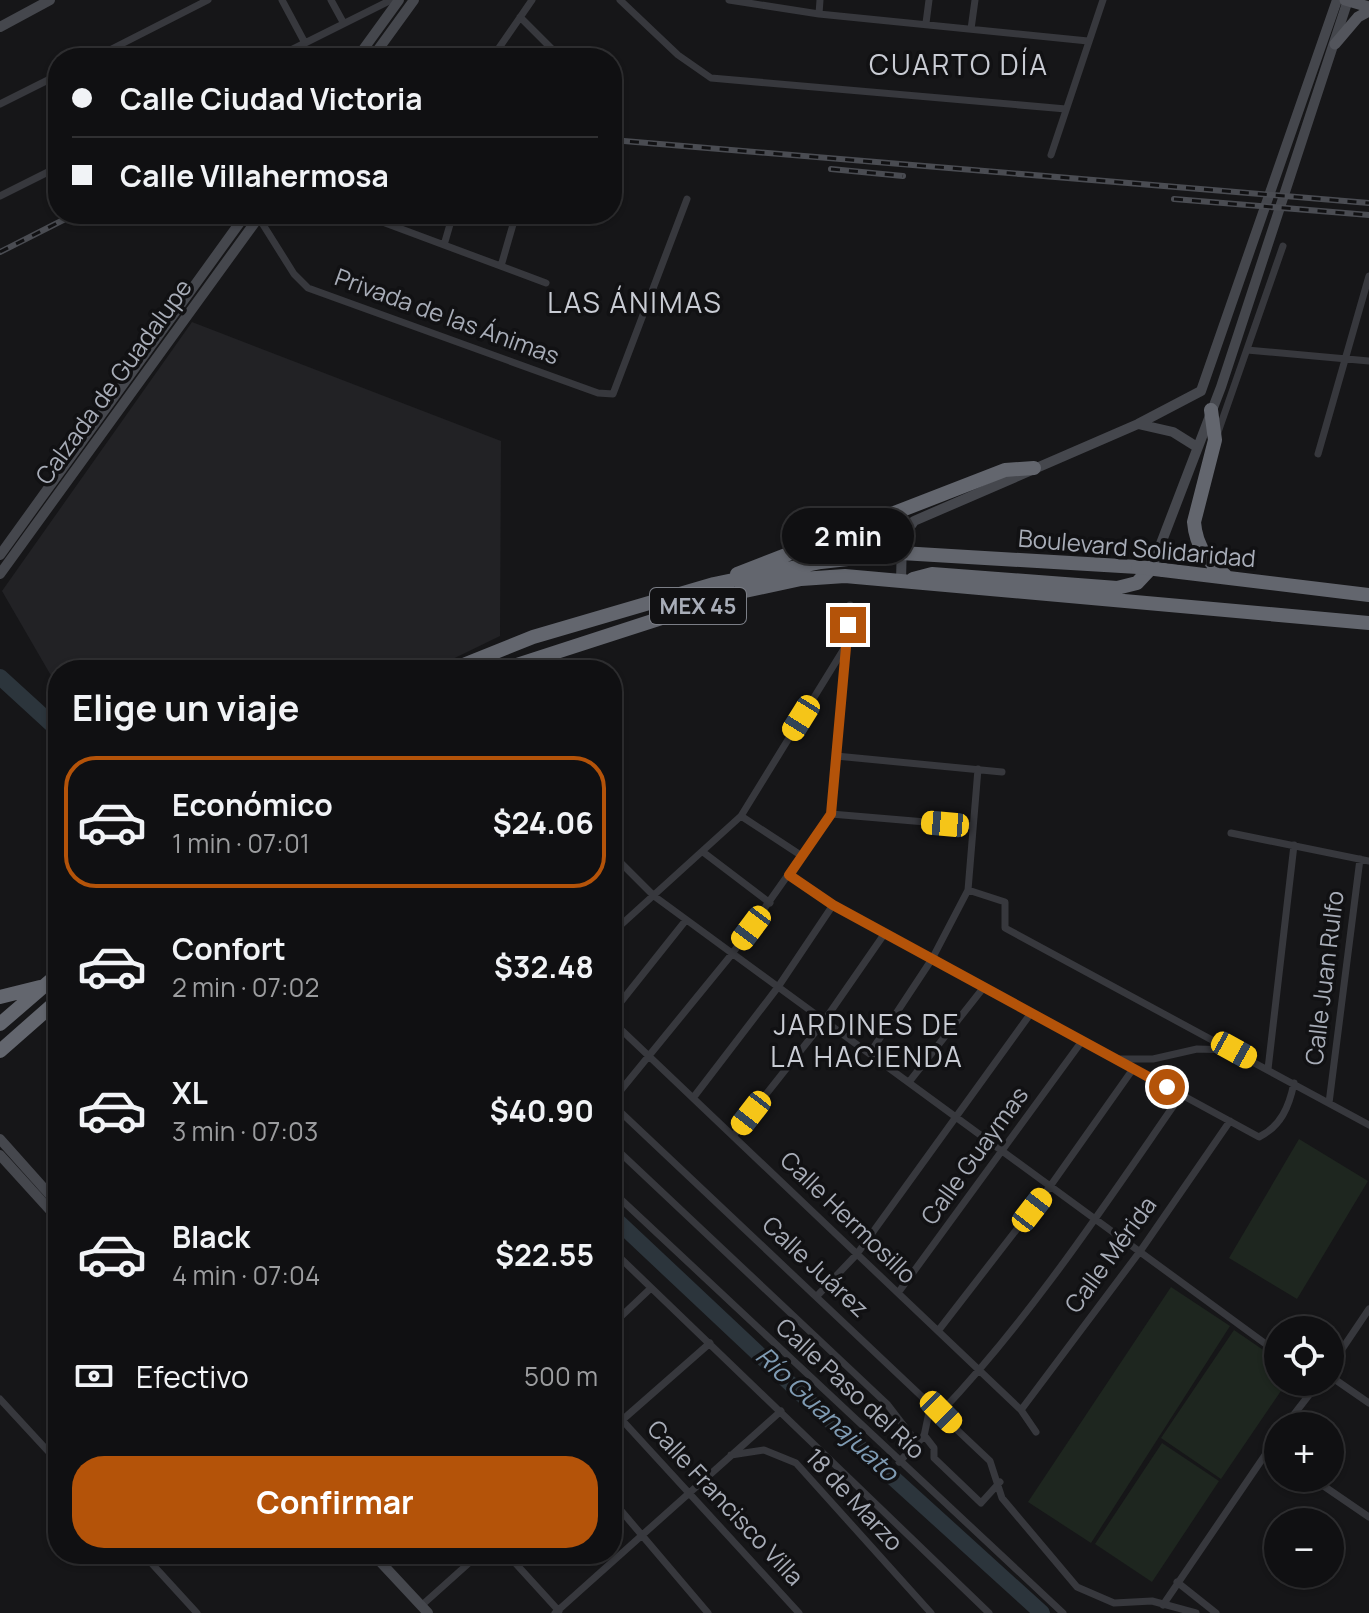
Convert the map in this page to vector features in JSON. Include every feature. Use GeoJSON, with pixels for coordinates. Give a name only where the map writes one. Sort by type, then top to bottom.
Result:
{"type":"FeatureCollection","features":[{"type":"Feature","properties":{"kind":"highway"},"geometry":{"type":"LineString","coordinates":[[1211,410],[1215,440],[1194,522],[1195,535],[1204,555],[1228,578]]}},
{"type":"Feature","properties":{"kind":"highway"},"geometry":{"type":"LineString","coordinates":[[714,584],[814,542],[1005,470],[1034,468]]}},
{"type":"Feature","properties":{"kind":"highway","name":"Boulevard Solidaridad"},"geometry":{"type":"LineString","coordinates":[[476,660],[533,637],[714,584],[821,562],[901,553],[1151,568],[1369,595]]}},
{"type":"Feature","properties":{"kind":"highway"},"geometry":{"type":"LineString","coordinates":[[901,582],[932,574],[1117,588],[1137,583],[1151,568]]}},
{"type":"Feature","properties":{"kind":"highway","name":"MEX 45"},"geometry":{"type":"LineString","coordinates":[[532,660],[771,584],[845,576],[1369,623]]}},
{"type":"Feature","properties":{"kind":"highway"},"geometry":{"type":"LineString","coordinates":[[0,1024],[48,983]]}},
{"type":"Feature","properties":{"kind":"highway"},"geometry":{"type":"LineString","coordinates":[[0,997],[45,986]]}},
{"type":"Feature","properties":{"kind":"highway"},"geometry":{"type":"LineString","coordinates":[[0,1051],[48,1009]]}},
{"type":"Feature","properties":{"kind":"main road"},"geometry":{"type":"LineString","coordinates":[[1347,0],[1369,9]]}},
{"type":"Feature","properties":{"kind":"main road"},"geometry":{"type":"LineString","coordinates":[[1335,44],[1369,9]]}},
{"type":"Feature","properties":{"kind":"street"},"geometry":{"type":"LineString","coordinates":[[0,27],[50,0]]}},
{"type":"Feature","properties":{"kind":"street"},"geometry":{"type":"LineString","coordinates":[[119,48],[208,0]]}},
{"type":"Feature","properties":{"kind":"street"},"geometry":{"type":"LineString","coordinates":[[282,0],[305,43]]}},
{"type":"Feature","properties":{"kind":"street"},"geometry":{"type":"LineString","coordinates":[[331,0],[343,22]]}},
{"type":"Feature","properties":{"kind":"street"},"geometry":{"type":"LineString","coordinates":[[295,48],[391,0]]}},
{"type":"Feature","properties":{"kind":"street"},"geometry":{"type":"LineString","coordinates":[[364,48],[399,0]]}},
{"type":"Feature","properties":{"kind":"street"},"geometry":{"type":"LineString","coordinates":[[379,48],[414,0]]}},
{"type":"Feature","properties":{"kind":"street"},"geometry":{"type":"LineString","coordinates":[[499,48],[532,0]]}},
{"type":"Feature","properties":{"kind":"street"},"geometry":{"type":"LineString","coordinates":[[620,0],[678,55],[711,78],[1066,109]]}},
{"type":"Feature","properties":{"kind":"street"},"geometry":{"type":"LineString","coordinates":[[729,0],[819,14],[1088,41]]}},
{"type":"Feature","properties":{"kind":"street"},"geometry":{"type":"LineString","coordinates":[[819,14],[820,0]]}},
{"type":"Feature","properties":{"kind":"street"},"geometry":{"type":"LineString","coordinates":[[926,23],[929,0]]}},
{"type":"Feature","properties":{"kind":"street"},"geometry":{"type":"LineString","coordinates":[[971,29],[975,0]]}},
{"type":"Feature","properties":{"kind":"street"},"geometry":{"type":"LineString","coordinates":[[1051,155],[1103,0]]}},
{"type":"Feature","properties":{"kind":"street"},"geometry":{"type":"LineString","coordinates":[[901,582],[904,532],[914,521],[1138,424],[1195,396],[1205,384],[1337,0]]}},
{"type":"Feature","properties":{"kind":"street"},"geometry":{"type":"LineString","coordinates":[[1151,568],[1221,387],[1347,0]]}},
{"type":"Feature","properties":{"kind":"street"},"geometry":{"type":"LineString","coordinates":[[520,17],[551,48]]}},
{"type":"Feature","properties":{"kind":"street"},"geometry":{"type":"LineString","coordinates":[[0,104],[48,80]]}},
{"type":"Feature","properties":{"kind":"street"},"geometry":{"type":"LineString","coordinates":[[0,196],[48,172]]}},
{"type":"Feature","properties":{"kind":"street","name":"Privada de las Ánimas"},"geometry":{"type":"LineString","coordinates":[[263,224],[294,274],[308,288],[598,393],[613,394],[687,199]]}},
{"type":"Feature","properties":{"kind":"street","name":"Calzada de Guadalupe"},"geometry":{"type":"LineString","coordinates":[[0,555],[239,224]]}},
{"type":"Feature","properties":{"kind":"street","name":"Calzada de Guadalupe"},"geometry":{"type":"LineString","coordinates":[[0,574],[252,224]]}},
{"type":"Feature","properties":{"kind":"street"},"geometry":{"type":"LineString","coordinates":[[388,224],[546,283]]}},
{"type":"Feature","properties":{"kind":"street"},"geometry":{"type":"LineString","coordinates":[[444,245],[450,224]]}},
{"type":"Feature","properties":{"kind":"street"},"geometry":{"type":"LineString","coordinates":[[501,266],[513,224]]}},
{"type":"Feature","properties":{"kind":"street"},"geometry":{"type":"LineString","coordinates":[[1215,440],[1283,246]]}},
{"type":"Feature","properties":{"kind":"street"},"geometry":{"type":"LineString","coordinates":[[1318,454],[1366,296],[1369,276]]}},
{"type":"Feature","properties":{"kind":"street"},"geometry":{"type":"LineString","coordinates":[[1247,350],[1369,361]]}},
{"type":"Feature","properties":{"kind":"street"},"geometry":{"type":"LineString","coordinates":[[1221,387],[1233,390]]}},
{"type":"Feature","properties":{"kind":"street"},"geometry":{"type":"LineString","coordinates":[[1138,424],[1173,432],[1197,447]]}},
{"type":"Feature","properties":{"kind":"street"},"geometry":{"type":"LineString","coordinates":[[622,1091],[732,954],[831,814],[850,605]]}},
{"type":"Feature","properties":{"kind":"street"},"geometry":{"type":"LineString","coordinates":[[622,924],[741,816],[847,645]]}},
{"type":"Feature","properties":{"kind":"street"},"geometry":{"type":"LineString","coordinates":[[836,756],[1002,772]]}},
{"type":"Feature","properties":{"kind":"street"},"geometry":{"type":"LineString","coordinates":[[870,1053],[932,959],[968,890],[978,769]]}},
{"type":"Feature","properties":{"kind":"street"},"geometry":{"type":"LineString","coordinates":[[831,814],[973,826]]}},
{"type":"Feature","properties":{"kind":"street"},"geometry":{"type":"LineString","coordinates":[[741,816],[802,856]]}},
{"type":"Feature","properties":{"kind":"street"},"geometry":{"type":"LineString","coordinates":[[1231,833],[1364,860]]}},
{"type":"Feature","properties":{"kind":"street"},"geometry":{"type":"LineString","coordinates":[[1268,1069],[1294,845]]}},
{"type":"Feature","properties":{"kind":"street"},"geometry":{"type":"LineString","coordinates":[[703,852],[770,903]]}},
{"type":"Feature","properties":{"kind":"street","name":"Calle Juan Rulfo"},"geometry":{"type":"LineString","coordinates":[[1329,1103],[1364,860]]}},
{"type":"Feature","properties":{"kind":"street"},"geometry":{"type":"LineString","coordinates":[[622,864],[654,896],[686,920],[1264,1343]]}},
{"type":"Feature","properties":{"kind":"street"},"geometry":{"type":"LineString","coordinates":[[789,875],[833,905],[1259,1137],[1274,1130],[1280,1122],[1294,1083]]}},
{"type":"Feature","properties":{"kind":"street"},"geometry":{"type":"LineString","coordinates":[[968,890],[1005,902],[1005,928],[1369,1125]]}},
{"type":"Feature","properties":{"kind":"street"},"geometry":{"type":"LineString","coordinates":[[693,1098],[778,987],[833,905]]}},
{"type":"Feature","properties":{"kind":"street"},"geometry":{"type":"LineString","coordinates":[[622,1000],[686,920]]}},
{"type":"Feature","properties":{"kind":"street"},"geometry":{"type":"LineString","coordinates":[[733,1136],[824,1021],[885,933]]}},
{"type":"Feature","properties":{"kind":"street"},"geometry":{"type":"LineString","coordinates":[[909,1082],[984,987]]}},
{"type":"Feature","properties":{"kind":"street"},"geometry":{"type":"LineString","coordinates":[[817,1296],[857,1254],[1031,1013]]}},
{"type":"Feature","properties":{"kind":"street","name":"Calle Hermosillo"},"geometry":{"type":"LineString","coordinates":[[622,1030],[1021,1410],[1036,1432]]}},
{"type":"Feature","properties":{"kind":"street","name":"Calle Guaymas"},"geometry":{"type":"LineString","coordinates":[[898,1293],[1082,1041]]}},
{"type":"Feature","properties":{"kind":"street"},"geometry":{"type":"LineString","coordinates":[[1113,1058],[1153,1059],[1197,1049],[1234,1050]]}},
{"type":"Feature","properties":{"kind":"street"},"geometry":{"type":"LineString","coordinates":[[938,1331],[1051,1185],[1133,1069]]}},
{"type":"Feature","properties":{"kind":"street"},"geometry":{"type":"LineString","coordinates":[[941,1412],[980,1371],[1096,1219],[1181,1095]]}},
{"type":"Feature","properties":{"kind":"street","name":"Calle Juárez"},"geometry":{"type":"LineString","coordinates":[[622,1114],[990,1461],[1000,1482],[1002,1498],[1077,1587],[1114,1603],[1152,1601],[1196,1613]]}},
{"type":"Feature","properties":{"kind":"street","name":"Calle Mérida"},"geometry":{"type":"LineString","coordinates":[[1021,1410],[1141,1250],[1230,1121]]}},
{"type":"Feature","properties":{"kind":"street"},"geometry":{"type":"LineString","coordinates":[[0,1139],[48,1193]]}},
{"type":"Feature","properties":{"kind":"street"},"geometry":{"type":"LineString","coordinates":[[622,1154],[887,1404],[917,1443]]}},
{"type":"Feature","properties":{"kind":"street"},"geometry":{"type":"LineString","coordinates":[[0,1155],[48,1208]]}},
{"type":"Feature","properties":{"kind":"street","name":"Calle Paso del Río"},"geometry":{"type":"LineString","coordinates":[[622,1200],[1063,1613]]}},
{"type":"Feature","properties":{"kind":"street"},"geometry":{"type":"LineString","coordinates":[[622,1260],[989,1613]]}},
{"type":"Feature","properties":{"kind":"street"},"geometry":{"type":"LineString","coordinates":[[622,1316],[651,1288]]}},
{"type":"Feature","properties":{"kind":"street"},"geometry":{"type":"LineString","coordinates":[[1344,1346],[1369,1309]]}},
{"type":"Feature","properties":{"kind":"street"},"geometry":{"type":"LineString","coordinates":[[622,1420],[710,1343]]}},
{"type":"Feature","properties":{"kind":"street"},"geometry":{"type":"LineString","coordinates":[[1344,1386],[1369,1403]]}},
{"type":"Feature","properties":{"kind":"street"},"geometry":{"type":"LineString","coordinates":[[1296,1412],[1308,1396]]}},
{"type":"Feature","properties":{"kind":"street"},"geometry":{"type":"LineString","coordinates":[[0,1399],[48,1451]]}},
{"type":"Feature","properties":{"kind":"street"},"geometry":{"type":"LineString","coordinates":[[899,1462],[924,1435],[931,1403]]}},
{"type":"Feature","properties":{"kind":"street"},"geometry":{"type":"LineString","coordinates":[[622,1554],[781,1411]]}},
{"type":"Feature","properties":{"kind":"street","name":"Calle Francisco Villa"},"geometry":{"type":"LineString","coordinates":[[622,1420],[799,1613]]}},
{"type":"Feature","properties":{"kind":"street"},"geometry":{"type":"LineString","coordinates":[[924,1435],[934,1448],[934,1458],[981,1503],[1000,1482]]}},
{"type":"Feature","properties":{"kind":"street","name":"18 de Marzo"},"geometry":{"type":"LineString","coordinates":[[730,1455],[764,1450],[796,1463],[931,1613]]}},
{"type":"Feature","properties":{"kind":"street"},"geometry":{"type":"LineString","coordinates":[[1163,1605],[1264,1456]]}},
{"type":"Feature","properties":{"kind":"street"},"geometry":{"type":"LineString","coordinates":[[1332,1492],[1369,1517]]}},
{"type":"Feature","properties":{"kind":"street"},"geometry":{"type":"LineString","coordinates":[[622,1511],[708,1613]]}},
{"type":"Feature","properties":{"kind":"street"},"geometry":{"type":"LineString","coordinates":[[152,1564],[197,1613]]}},
{"type":"Feature","properties":{"kind":"street"},"geometry":{"type":"LineString","coordinates":[[383,1565],[424,1609],[469,1564]]}},
{"type":"Feature","properties":{"kind":"street"},"geometry":{"type":"LineString","coordinates":[[516,1564],[558,1612],[611,1564]]}},
{"type":"Feature","properties":{"kind":"street"},"geometry":{"type":"LineString","coordinates":[[1177,1582],[1216,1613]]}},
{"type":"Feature","properties":{"kind":"shaded area"},"geometry":{"type":"Polygon","coordinates":[[[192,322],[501,441],[500,636],[451,660],[48,660],[48,670],[2,591],[192,322]]]}},
{"type":"Feature","properties":{"kind":"shaded area"},"geometry":{"type":"Polygon","coordinates":[[[1299,1139],[1368,1181],[1297,1299],[1229,1258],[1299,1139]]]}},
{"type":"Feature","properties":{"kind":"shaded area"},"geometry":{"type":"Polygon","coordinates":[[[1171,1287],[1230,1326],[1091,1543],[1028,1502],[1171,1287]]]}},
{"type":"Feature","properties":{"kind":"shaded area"},"geometry":{"type":"Polygon","coordinates":[[[1234,1330],[1264,1350],[1264,1396],[1277,1396],[1221,1479],[1161,1438],[1234,1330]]]}},
{"type":"Feature","properties":{"kind":"shaded area"},"geometry":{"type":"Polygon","coordinates":[[[1162,1443],[1219,1481],[1152,1582],[1095,1544],[1162,1443]]]}},
{"type":"Feature","properties":{"kind":"waterway","name":"Río Guanajuato"},"geometry":{"type":"LineString","coordinates":[[0,677],[48,721]]}},
{"type":"Feature","properties":{"kind":"waterway","name":"Río Guanajuato"},"geometry":{"type":"LineString","coordinates":[[622,1225],[815,1407],[1042,1613]]}},
{"type":"Feature","properties":{"kind":"railway"},"geometry":{"type":"LineString","coordinates":[[622,141],[1369,203]]}},
{"type":"Feature","properties":{"kind":"railway"},"geometry":{"type":"LineString","coordinates":[[831,169],[903,176]]}},
{"type":"Feature","properties":{"kind":"railway"},"geometry":{"type":"LineString","coordinates":[[1174,199],[1369,215]]}},
{"type":"Feature","properties":{"kind":"railway"},"geometry":{"type":"LineString","coordinates":[[0,252],[55,224]]}},
{"type":"Feature","properties":{"kind":"district","name":"CUARTO DÍA"},"geometry":{"type":"Point","coordinates":[959,65]}},
{"type":"Feature","properties":{"kind":"district","name":"LAS ÁNIMAS"},"geometry":{"type":"Point","coordinates":[635,303]}},
{"type":"Feature","properties":{"kind":"district","name":"JARDINES DE LA HACIENDA"},"geometry":{"type":"Point","coordinates":[867,1041]}},
{"type":"Feature","properties":{"kind":"route"},"geometry":{"type":"LineString","coordinates":[[848,625],[831,814],[789,875],[833,905],[1167,1087]]}}]}
